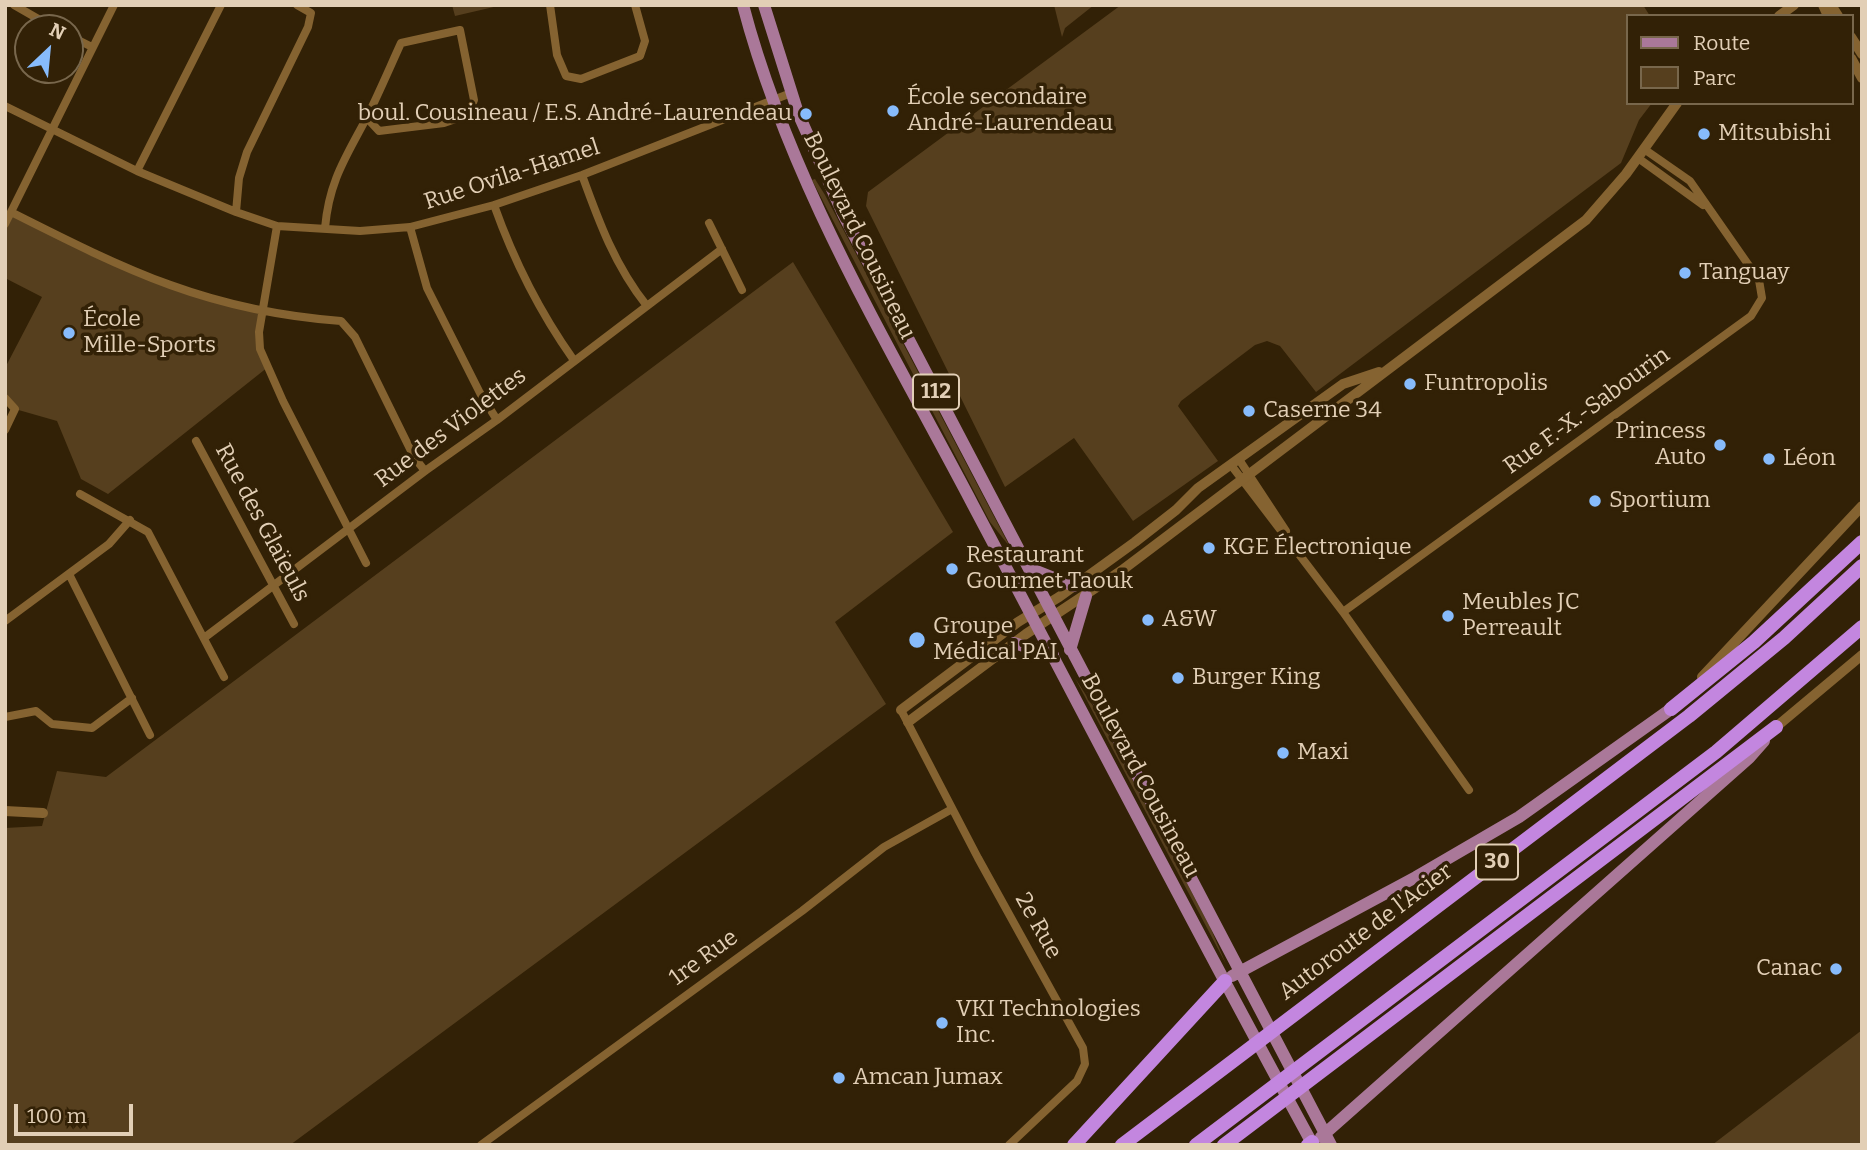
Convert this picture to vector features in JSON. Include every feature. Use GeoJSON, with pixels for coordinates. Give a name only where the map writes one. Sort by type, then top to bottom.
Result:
{"type":"FeatureCollection","features":[{"type":"Feature","properties":{"kind":"highway"},"geometry":{"type":"LineString","coordinates":[[1671,709],[1770,627],[1862,542]]}},
{"type":"Feature","properties":{"kind":"highway","name":"Autoroute de l'Acier"},"geometry":{"type":"LineString","coordinates":[[1122,1145],[1698,709],[1792,631],[1862,566]]}},
{"type":"Feature","properties":{"kind":"highway","name":"30"},"geometry":{"type":"LineString","coordinates":[[1196,1145],[1707,758],[1862,627]]}},
{"type":"Feature","properties":{"kind":"highway"},"geometry":{"type":"LineString","coordinates":[[1224,1145],[1776,727]]}},
{"type":"Feature","properties":{"kind":"highway"},"geometry":{"type":"LineString","coordinates":[[1074,1145],[1225,981]]}},
{"type":"Feature","properties":{"kind":"main road","name":"Boulevard Cousineau"},"geometry":{"type":"LineString","coordinates":[[743,5],[772,100],[828,229],[1311,1144]]}},
{"type":"Feature","properties":{"kind":"main road","name":"Boulevard Cousineau"},"geometry":{"type":"LineString","coordinates":[[764,5],[791,93],[844,216],[1328,1139]]}},
{"type":"Feature","properties":{"kind":"main road"},"geometry":{"type":"LineString","coordinates":[[1029,568],[1074,586]]}},
{"type":"Feature","properties":{"kind":"main road"},"geometry":{"type":"LineString","coordinates":[[1070,650],[1086,596]]}},
{"type":"Feature","properties":{"kind":"main road"},"geometry":{"type":"LineString","coordinates":[[1014,643],[1053,654]]}},
{"type":"Feature","properties":{"kind":"main road"},"geometry":{"type":"LineString","coordinates":[[1225,981],[1416,877],[1510,822],[1671,709]]}},
{"type":"Feature","properties":{"kind":"main road"},"geometry":{"type":"LineString","coordinates":[[1311,1144],[1328,1139],[1749,758],[1776,727]]}},
{"type":"Feature","properties":{"kind":"street"},"geometry":{"type":"LineString","coordinates":[[14,5],[30,14]]}},
{"type":"Feature","properties":{"kind":"street"},"geometry":{"type":"LineString","coordinates":[[5,224],[114,5]]}},
{"type":"Feature","properties":{"kind":"street"},"geometry":{"type":"LineString","coordinates":[[136,171],[221,5]]}},
{"type":"Feature","properties":{"kind":"street"},"geometry":{"type":"LineString","coordinates":[[236,212],[239,178],[247,152],[308,27],[311,13],[297,5]]}},
{"type":"Feature","properties":{"kind":"street"},"geometry":{"type":"LineString","coordinates":[[550,5],[557,55],[566,76],[581,79],[640,56],[645,41],[635,5]]}},
{"type":"Feature","properties":{"kind":"street"},"geometry":{"type":"LineString","coordinates":[[325,228],[327,197],[338,169],[401,43],[460,30],[474,100],[467,115],[444,123],[379,131],[366,117]]}},
{"type":"Feature","properties":{"kind":"street"},"geometry":{"type":"LineString","coordinates":[[84,43],[92,47]]}},
{"type":"Feature","properties":{"kind":"street"},"geometry":{"type":"LineString","coordinates":[[1853,62],[1862,78]]}},
{"type":"Feature","properties":{"kind":"street","name":"Rue Ovila-Hamel"},"geometry":{"type":"LineString","coordinates":[[5,106],[136,171],[236,212],[277,226],[360,231],[410,227],[494,205],[582,175],[791,93]]}},
{"type":"Feature","properties":{"kind":"street"},"geometry":{"type":"LineString","coordinates":[[901,710],[1034,620],[1086,596],[1586,220],[1641,154],[1676,105]]}},
{"type":"Feature","properties":{"kind":"street","name":"Rue F.-X.-Sabourin"},"geometry":{"type":"LineString","coordinates":[[1343,612],[1756,311],[1762,294],[1759,280],[1686,177],[1641,154]]}},
{"type":"Feature","properties":{"kind":"street"},"geometry":{"type":"LineString","coordinates":[[582,175],[607,244],[647,306]]}},
{"type":"Feature","properties":{"kind":"street"},"geometry":{"type":"LineString","coordinates":[[494,205],[513,258],[555,334],[573,359]]}},
{"type":"Feature","properties":{"kind":"street"},"geometry":{"type":"LineString","coordinates":[[11,212],[145,278],[188,294],[264,313],[341,321],[355,337],[414,457],[425,471]]}},
{"type":"Feature","properties":{"kind":"street"},"geometry":{"type":"LineString","coordinates":[[709,223],[742,290]]}},
{"type":"Feature","properties":{"kind":"street"},"geometry":{"type":"LineString","coordinates":[[277,226],[259,332],[260,349],[312,460],[350,527],[366,563]]}},
{"type":"Feature","properties":{"kind":"street"},"geometry":{"type":"LineString","coordinates":[[410,227],[427,288],[497,421]]}},
{"type":"Feature","properties":{"kind":"street","name":"Rue des Violettes"},"geometry":{"type":"LineString","coordinates":[[204,638],[425,471],[497,421],[573,359],[722,249]]}},
{"type":"Feature","properties":{"kind":"street"},"geometry":{"type":"LineString","coordinates":[[1049,611],[1074,586],[1176,510],[1195,491],[1343,384],[1385,371]]}},
{"type":"Feature","properties":{"kind":"street"},"geometry":{"type":"LineString","coordinates":[[5,398],[15,408],[5,430]]}},
{"type":"Feature","properties":{"kind":"street","name":"Rue des Glaïeuls"},"geometry":{"type":"LineString","coordinates":[[196,440],[294,624]]}},
{"type":"Feature","properties":{"kind":"street"},"geometry":{"type":"LineString","coordinates":[[1235,463],[1469,790]]}},
{"type":"Feature","properties":{"kind":"street"},"geometry":{"type":"LineString","coordinates":[[80,494],[148,532],[224,677]]}},
{"type":"Feature","properties":{"kind":"street"},"geometry":{"type":"LineString","coordinates":[[1671,709],[1756,622],[1862,506]]}},
{"type":"Feature","properties":{"kind":"street"},"geometry":{"type":"LineString","coordinates":[[5,621],[109,544],[130,520]]}},
{"type":"Feature","properties":{"kind":"street"},"geometry":{"type":"LineString","coordinates":[[69,574],[150,735]]}},
{"type":"Feature","properties":{"kind":"street"},"geometry":{"type":"LineString","coordinates":[[908,722],[1014,643],[1034,620]]}},
{"type":"Feature","properties":{"kind":"street"},"geometry":{"type":"LineString","coordinates":[[1776,727],[1862,654]]}},
{"type":"Feature","properties":{"kind":"street"},"geometry":{"type":"LineString","coordinates":[[5,717],[36,711],[52,724],[92,728],[132,698]]}},
{"type":"Feature","properties":{"kind":"street","name":"2e Rue"},"geometry":{"type":"LineString","coordinates":[[901,710],[1083,1048],[1085,1064],[1077,1081],[1009,1145]]}},
{"type":"Feature","properties":{"kind":"street","name":"1re Rue"},"geometry":{"type":"LineString","coordinates":[[481,1145],[802,911],[886,846],[952,809]]}},
{"type":"Feature","properties":{"kind":"street"},"geometry":{"type":"LineString","coordinates":[[5,811],[43,813]]}},
{"type":"Feature","properties":{"kind":"green space"},"geometry":{"type":"Polygon","coordinates":[[[452,5],[498,5],[498,6],[455,16],[452,5]]]}},
{"type":"Feature","properties":{"kind":"green space"},"geometry":{"type":"Polygon","coordinates":[[[1054,5],[1094,5],[1065,28],[1062,37],[1054,5]]]}},
{"type":"Feature","properties":{"kind":"green space"},"geometry":{"type":"Polygon","coordinates":[[[1121,5],[1643,5],[1649,14],[1626,14],[1626,105],[1650,105],[1639,120],[1621,163],[1316,392],[1280,346],[1267,341],[1255,345],[1178,406],[1218,461],[1133,521],[1074,438],[1005,487],[866,206],[868,192],[1121,5]]]}},
{"type":"Feature","properties":{"kind":"green space"},"geometry":{"type":"Polygon","coordinates":[[[815,179],[1010,547],[990,522],[812,180],[815,179]]]}},
{"type":"Feature","properties":{"kind":"green space"},"geometry":{"type":"Polygon","coordinates":[[[11,212],[106,261],[264,313],[259,332],[268,367],[108,494],[81,479],[57,421],[15,409],[5,398],[5,368],[42,297],[5,278],[5,224],[11,212]]]}},
{"type":"Feature","properties":{"kind":"green space"},"geometry":{"type":"Polygon","coordinates":[[[793,262],[953,532],[835,622],[886,704],[290,1145],[5,1145],[5,828],[42,826],[57,771],[106,777],[793,262]]]}},
{"type":"Feature","properties":{"kind":"green space"},"geometry":{"type":"Polygon","coordinates":[[[1075,678],[1095,709],[1210,927],[1226,964],[1075,678]]]}},
{"type":"Feature","properties":{"kind":"green space"},"geometry":{"type":"Polygon","coordinates":[[[1862,1030],[1862,1145],[1712,1145],[1862,1030]]]}},
{"type":"Feature","properties":{"kind":"place","name":"École secondaire André-Laurendeau"},"geometry":{"type":"Point","coordinates":[893,111]}},
{"type":"Feature","properties":{"kind":"place","name":"boul. Cousineau / E.S. André-Laurendeau"},"geometry":{"type":"Point","coordinates":[806,114]}},
{"type":"Feature","properties":{"kind":"place","name":"Mitsubishi"},"geometry":{"type":"Point","coordinates":[1704,134]}},
{"type":"Feature","properties":{"kind":"place","name":"Tanguay"},"geometry":{"type":"Point","coordinates":[1685,273]}},
{"type":"Feature","properties":{"kind":"place","name":"École Mille-Sports"},"geometry":{"type":"Point","coordinates":[69,333]}},
{"type":"Feature","properties":{"kind":"place","name":"Funtropolis"},"geometry":{"type":"Point","coordinates":[1410,384]}},
{"type":"Feature","properties":{"kind":"place","name":"Caserne 34"},"geometry":{"type":"Point","coordinates":[1249,411]}},
{"type":"Feature","properties":{"kind":"place","name":"Princess Auto"},"geometry":{"type":"Point","coordinates":[1720,445]}},
{"type":"Feature","properties":{"kind":"place","name":"Léon"},"geometry":{"type":"Point","coordinates":[1769,459]}},
{"type":"Feature","properties":{"kind":"place","name":"Sportium"},"geometry":{"type":"Point","coordinates":[1595,501]}},
{"type":"Feature","properties":{"kind":"place","name":"KGE Électronique"},"geometry":{"type":"Point","coordinates":[1209,548]}},
{"type":"Feature","properties":{"kind":"place","name":"Restaurant Gourmet Taouk"},"geometry":{"type":"Point","coordinates":[952,569]}},
{"type":"Feature","properties":{"kind":"place","name":"Meubles JC Perreault"},"geometry":{"type":"Point","coordinates":[1448,616]}},
{"type":"Feature","properties":{"kind":"place","name":"A&W"},"geometry":{"type":"Point","coordinates":[1148,620]}},
{"type":"Feature","properties":{"kind":"place","name":"Groupe Médical PAI"},"geometry":{"type":"Point","coordinates":[917,640]}},
{"type":"Feature","properties":{"kind":"place","name":"Burger King"},"geometry":{"type":"Point","coordinates":[1178,678]}},
{"type":"Feature","properties":{"kind":"place","name":"Maxi"},"geometry":{"type":"Point","coordinates":[1283,753]}},
{"type":"Feature","properties":{"kind":"place","name":"Canac"},"geometry":{"type":"Point","coordinates":[1836,969]}},
{"type":"Feature","properties":{"kind":"place","name":"VKI Technologies Inc."},"geometry":{"type":"Point","coordinates":[942,1023]}},
{"type":"Feature","properties":{"kind":"place","name":"Amcan Jumax"},"geometry":{"type":"Point","coordinates":[839,1078]}}]}
